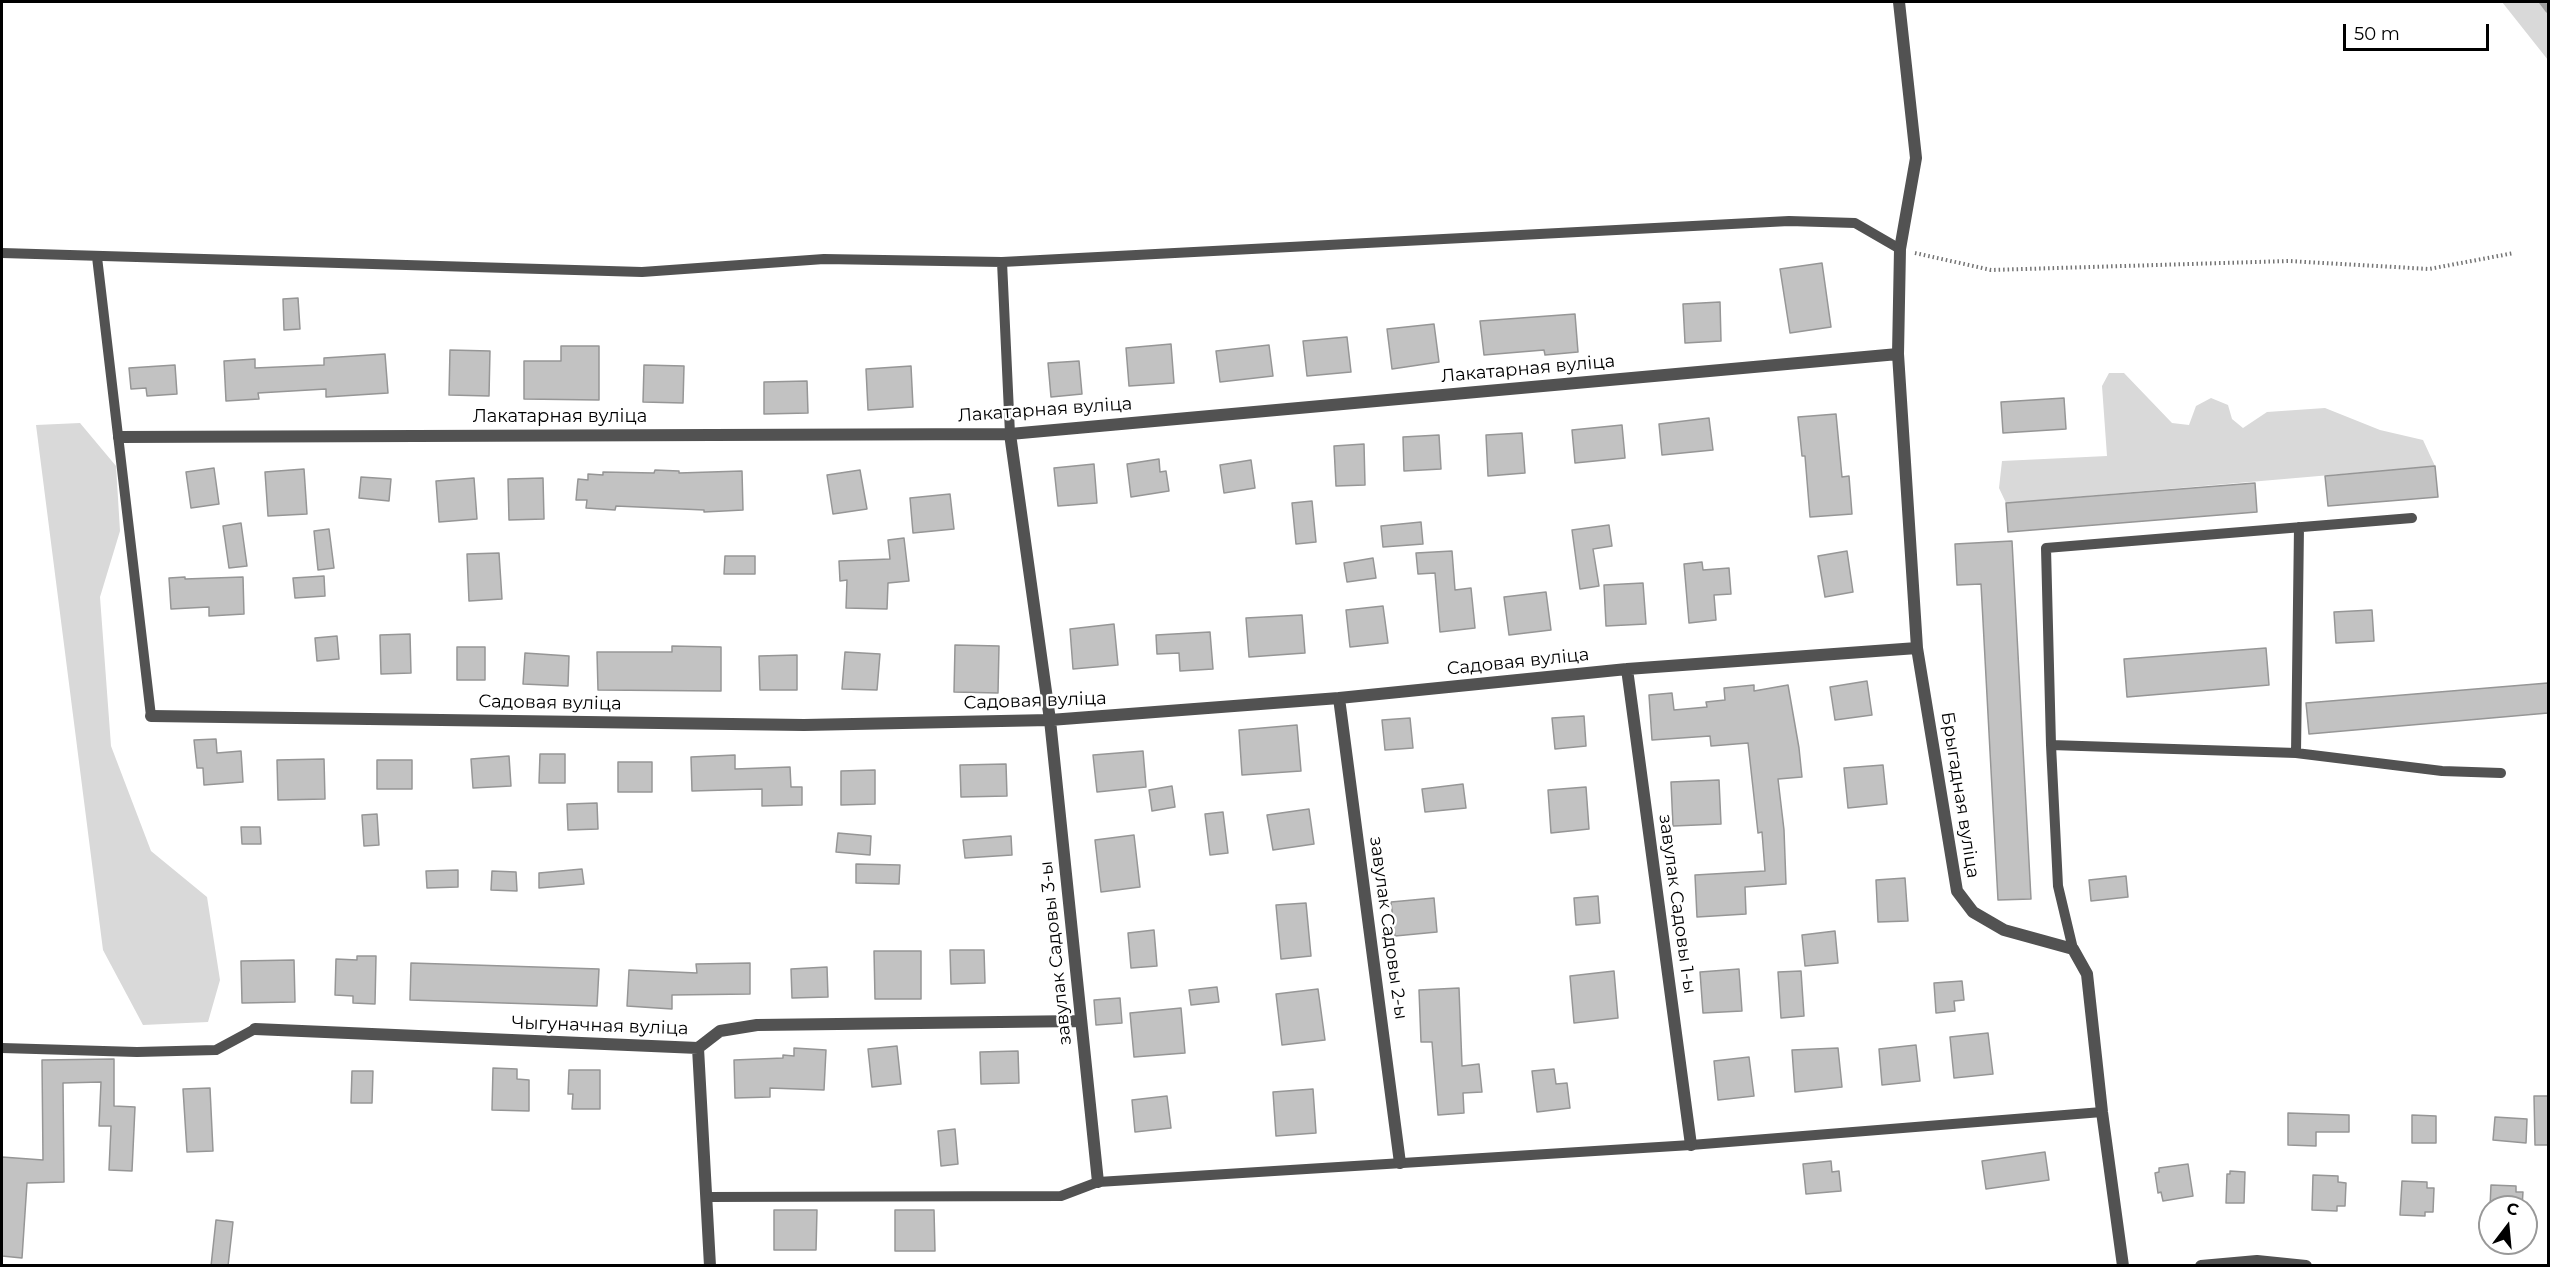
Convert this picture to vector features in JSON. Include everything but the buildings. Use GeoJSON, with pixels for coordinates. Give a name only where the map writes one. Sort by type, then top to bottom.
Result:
{"type":"FeatureCollection","features":[{"type":"Feature","properties":{"kind":"street","name":"Брыгадная вуліца"},"geometry":{"type":"LineString","coordinates":[[1899,2],[1916,158],[1900,249],[1898,354],[1917,648],[1958,891],[1973,912],[2004,930],[2073,949]]}},
{"type":"Feature","properties":{"kind":"street","name":"Лакатарная вуліца"},"geometry":{"type":"LineString","coordinates":[[119,437],[1010,434],[1898,354]]}},
{"type":"Feature","properties":{"kind":"street","name":"завулак Садовы 3-ы"},"geometry":{"type":"LineString","coordinates":[[1010,434],[1050,720],[1098,1182]]}},
{"type":"Feature","properties":{"kind":"street","name":"Садовая вуліца"},"geometry":{"type":"LineString","coordinates":[[151,716],[804,725],[1050,720],[1339,698],[1627,669],[1917,648]]}},
{"type":"Feature","properties":{"kind":"street","name":"завулак Садовы 1-ы"},"geometry":{"type":"LineString","coordinates":[[1627,669],[1690,1145]]}},
{"type":"Feature","properties":{"kind":"street","name":"завулак Садовы 2-ы"},"geometry":{"type":"LineString","coordinates":[[1339,698],[1400,1163]]}},
{"type":"Feature","properties":{"kind":"street"},"geometry":{"type":"LineString","coordinates":[[2073,949],[2088,974],[2102,1112],[2123,1266]]}},
{"type":"Feature","properties":{"kind":"street","name":"Чыгуначная вуліца"},"geometry":{"type":"LineString","coordinates":[[255,1029],[698,1048],[720,1031],[757,1025],[1081,1021]]}},
{"type":"Feature","properties":{"kind":"street"},"geometry":{"type":"LineString","coordinates":[[698,1048],[710,1266]]}},
{"type":"Feature","properties":{"kind":"street"},"geometry":{"type":"LineString","coordinates":[[2201,1266],[2257,1261],[2306,1266]]}},
{"type":"Feature","properties":{"kind":"lane"},"geometry":{"type":"LineString","coordinates":[[2,253],[642,272],[824,259],[1002,262],[1789,221],[1855,223],[1900,249]]}},
{"type":"Feature","properties":{"kind":"lane"},"geometry":{"type":"LineString","coordinates":[[97,257],[151,716]]}},
{"type":"Feature","properties":{"kind":"lane"},"geometry":{"type":"LineString","coordinates":[[1002,262],[1010,434]]}},
{"type":"Feature","properties":{"kind":"lane"},"geometry":{"type":"LineString","coordinates":[[2073,949],[2058,886],[2051,745],[2046,548],[2412,518]]}},
{"type":"Feature","properties":{"kind":"lane"},"geometry":{"type":"LineString","coordinates":[[2296,753],[2299,527]]}},
{"type":"Feature","properties":{"kind":"lane"},"geometry":{"type":"LineString","coordinates":[[2051,745],[2296,753],[2442,771],[2501,773]]}},
{"type":"Feature","properties":{"kind":"lane"},"geometry":{"type":"LineString","coordinates":[[2,1048],[137,1052],[216,1050],[255,1029]]}},
{"type":"Feature","properties":{"kind":"lane"},"geometry":{"type":"LineString","coordinates":[[707,1197],[1061,1197],[1098,1182],[1690,1145],[2102,1112]]}},
{"type":"Feature","properties":{"kind":"path"},"geometry":{"type":"LineString","coordinates":[[1900,249],[1990,270],[2289,261],[2429,269],[2514,253]]}},
{"type":"Feature","properties":{"kind":"shaded area"},"geometry":{"type":"Polygon","coordinates":[[[2502,2],[2548,2],[2548,60],[2502,2]]]}},
{"type":"Feature","properties":{"kind":"shaded area"},"geometry":{"type":"Polygon","coordinates":[[[2109,373],[2124,373],[2172,423],[2189,425],[2196,406],[2211,398],[2228,405],[2232,419],[2243,428],[2267,412],[2325,408],[2380,430],[2423,440],[2435,466],[2006,503],[1999,488],[2002,461],[2107,456],[2102,386],[2109,373]]]}},
{"type":"Feature","properties":{"kind":"shaded area"},"geometry":{"type":"Polygon","coordinates":[[[80,423],[116,466],[120,531],[100,597],[111,746],[151,851],[207,897],[220,980],[208,1022],[143,1025],[103,950],[36,425],[80,423]]]}},
{"type":"Feature","properties":{"kind":"waterway"},"geometry":{"type":"LineString","coordinates":[[2542,2],[2548,10]]}}]}
